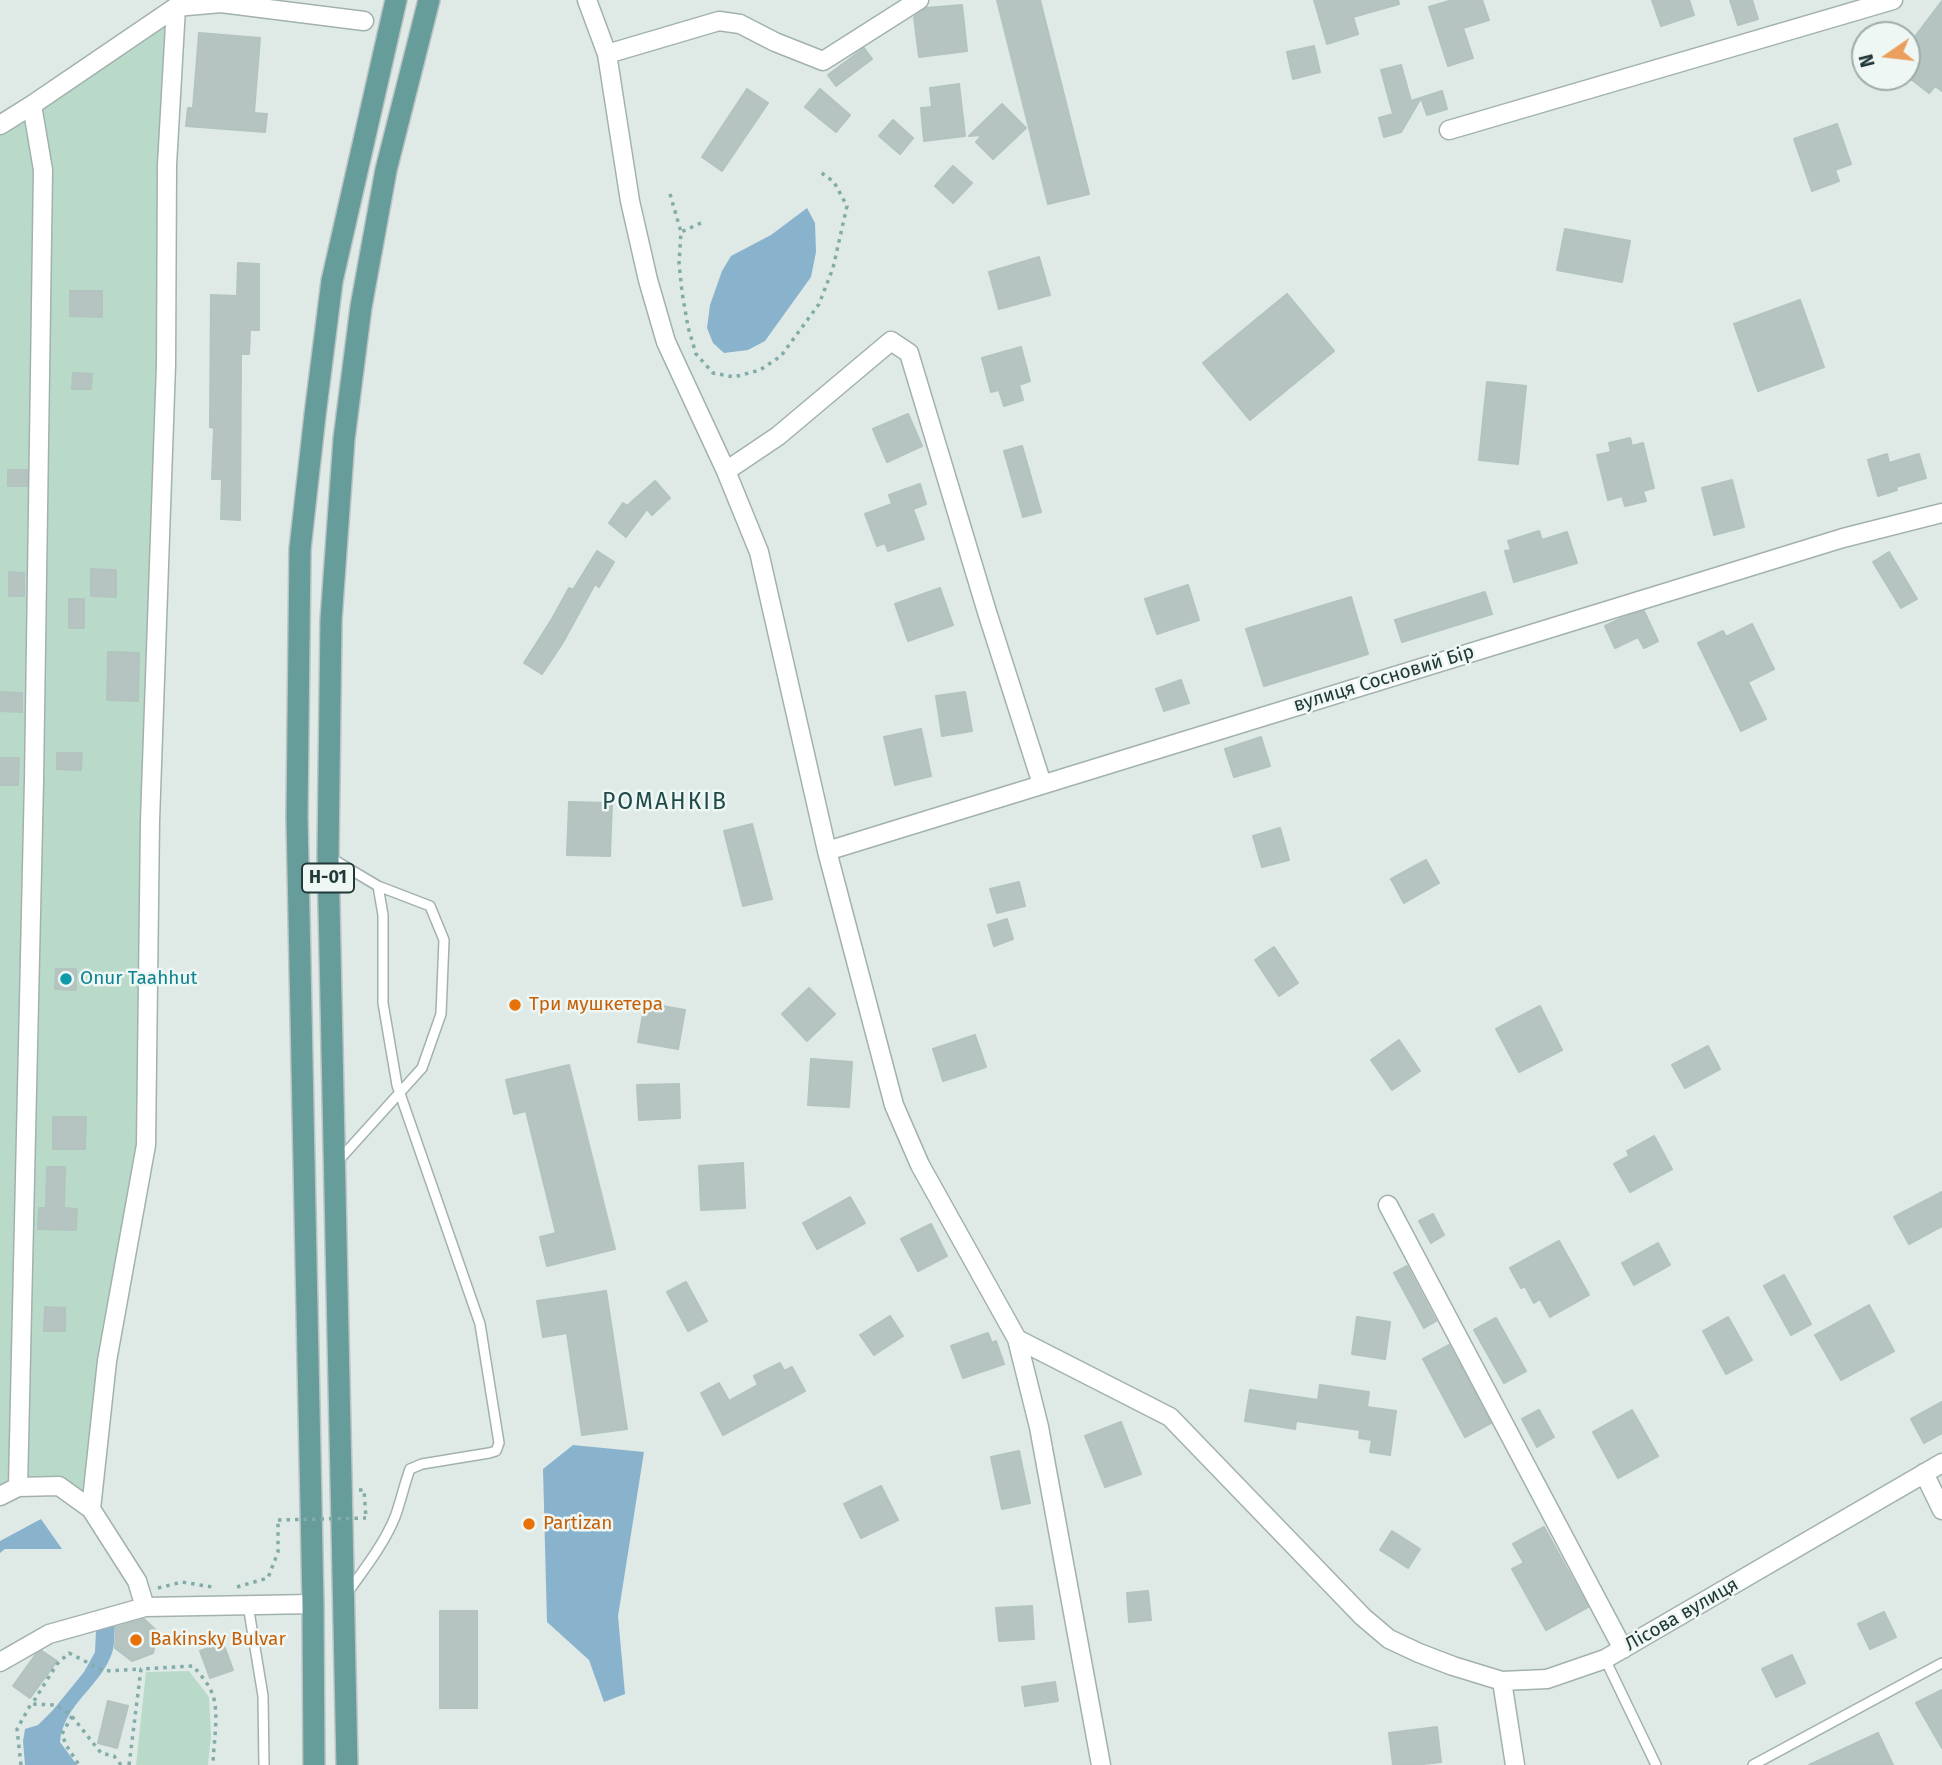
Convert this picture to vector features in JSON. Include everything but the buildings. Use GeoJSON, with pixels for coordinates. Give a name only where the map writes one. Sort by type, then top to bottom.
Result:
{"type":"FeatureCollection","features":[{"type":"Feature","properties":{"kind":"main road","name":"Н-01"},"geometry":{"type":"LineString","coordinates":[[314,1765],[297,817],[300,549],[332,281],[396,0]]}},
{"type":"Feature","properties":{"kind":"main road","name":"Н-01"},"geometry":{"type":"LineString","coordinates":[[347,1765],[328,856],[331,620],[346,426],[361,307],[386,170],[429,0]]}},
{"type":"Feature","properties":{"kind":"street"},"geometry":{"type":"LineString","coordinates":[[587,0],[607,54],[630,201],[648,280],[666,342],[726,471],[759,552],[827,851],[894,1105],[919,1166],[1017,1339],[1039,1427],[1101,1765]]}},
{"type":"Feature","properties":{"kind":"street"},"geometry":{"type":"LineString","coordinates":[[607,54],[719,21],[740,24],[775,42],[823,61],[919,0]]}},
{"type":"Feature","properties":{"kind":"street"},"geometry":{"type":"LineString","coordinates":[[1449,130],[1894,0]]}},
{"type":"Feature","properties":{"kind":"street"},"geometry":{"type":"LineString","coordinates":[[0,125],[176,7],[221,3],[364,21]]}},
{"type":"Feature","properties":{"kind":"street"},"geometry":{"type":"LineString","coordinates":[[91,1509],[107,1361],[146,1146],[150,821],[166,365],[167,165],[176,7]]}},
{"type":"Feature","properties":{"kind":"street"},"geometry":{"type":"LineString","coordinates":[[19,1487],[43,170],[32,105]]}},
{"type":"Feature","properties":{"kind":"street"},"geometry":{"type":"LineString","coordinates":[[726,471],[778,436],[891,341],[909,353],[1042,784]]}},
{"type":"Feature","properties":{"kind":"street","name":"вулиця Сосновий Бір"},"geometry":{"type":"LineString","coordinates":[[827,851],[1843,538],[1942,513]]}},
{"type":"Feature","properties":{"kind":"street"},"geometry":{"type":"LineString","coordinates":[[1388,1205],[1623,1649]]}},
{"type":"Feature","properties":{"kind":"street","name":"Лісова вулиця"},"geometry":{"type":"LineString","coordinates":[[1017,1339],[1170,1417],[1363,1617],[1389,1639],[1453,1666],[1502,1681],[1546,1679],[1605,1659],[1942,1463]]}},
{"type":"Feature","properties":{"kind":"street"},"geometry":{"type":"LineString","coordinates":[[1924,1473],[1942,1510]]}},
{"type":"Feature","properties":{"kind":"street"},"geometry":{"type":"LineString","coordinates":[[0,1496],[19,1487],[59,1486],[91,1509],[137,1581],[143,1600]]}},
{"type":"Feature","properties":{"kind":"street"},"geometry":{"type":"LineString","coordinates":[[0,1662],[49,1634],[143,1600],[248,1605],[313,1604]]}},
{"type":"Feature","properties":{"kind":"street"},"geometry":{"type":"LineString","coordinates":[[1502,1681],[1515,1765]]}},
{"type":"Feature","properties":{"kind":"lane"},"geometry":{"type":"LineString","coordinates":[[328,856],[378,886],[430,906],[444,940],[441,1014],[422,1068],[334,1165]]}},
{"type":"Feature","properties":{"kind":"lane"},"geometry":{"type":"LineString","coordinates":[[343,1600],[386,1535],[410,1469],[422,1464],[496,1451],[499,1443],[480,1324],[399,1093],[383,1003],[383,915],[378,886]]}},
{"type":"Feature","properties":{"kind":"lane"},"geometry":{"type":"LineString","coordinates":[[248,1605],[262,1696],[264,1765]]}},
{"type":"Feature","properties":{"kind":"lane"},"geometry":{"type":"LineString","coordinates":[[1605,1659],[1656,1765]]}},
{"type":"Feature","properties":{"kind":"lane"},"geometry":{"type":"LineString","coordinates":[[1754,1765],[1942,1663]]}},
{"type":"Feature","properties":{"kind":"path"},"geometry":{"type":"LineString","coordinates":[[670,194],[681,232],[678,263],[688,327],[696,355],[713,373],[734,377],[760,370],[780,356],[820,304],[833,268],[847,206],[834,182],[819,171]]}},
{"type":"Feature","properties":{"kind":"path"},"geometry":{"type":"LineString","coordinates":[[681,232],[701,223]]}},
{"type":"Feature","properties":{"kind":"path"},"geometry":{"type":"LineString","coordinates":[[228,1590],[268,1578],[278,1552],[278,1520],[366,1518],[364,1490]]}},
{"type":"Feature","properties":{"kind":"path"},"geometry":{"type":"LineString","coordinates":[[143,1600],[182,1582],[217,1588]]}},
{"type":"Feature","properties":{"kind":"path"},"geometry":{"type":"LineString","coordinates":[[21,1765],[18,1729],[57,1664],[69,1653],[104,1671],[193,1666],[214,1695],[213,1765]]}},
{"type":"Feature","properties":{"kind":"path"},"geometry":{"type":"LineString","coordinates":[[129,1765],[142,1668]]}},
{"type":"Feature","properties":{"kind":"path"},"geometry":{"type":"LineString","coordinates":[[32,1704],[56,1705],[71,1715],[101,1753],[114,1756],[121,1765]]}},
{"type":"Feature","properties":{"kind":"path"},"geometry":{"type":"LineString","coordinates":[[71,1715],[62,1734],[79,1765]]}},
{"type":"Feature","properties":{"kind":"green space"},"geometry":{"type":"Polygon","coordinates":[[[176,7],[146,1145],[93,1491],[19,1487],[0,1496],[0,125],[176,7]]]}},
{"type":"Feature","properties":{"kind":"green space"},"geometry":{"type":"Polygon","coordinates":[[[189,1671],[209,1697],[211,1736],[208,1765],[136,1765],[146,1672],[189,1671]]]}},
{"type":"Feature","properties":{"kind":"water"},"geometry":{"type":"Polygon","coordinates":[[[807,208],[815,223],[816,252],[811,277],[765,341],[748,350],[724,353],[713,343],[707,328],[710,305],[722,271],[731,256],[771,235],[807,208]]]}},
{"type":"Feature","properties":{"kind":"water"},"geometry":{"type":"Polygon","coordinates":[[[573,1445],[644,1452],[618,1616],[625,1694],[604,1702],[589,1660],[547,1622],[543,1469],[573,1445]]]}},
{"type":"Feature","properties":{"kind":"water"},"geometry":{"type":"Polygon","coordinates":[[[41,1519],[62,1549],[5,1549],[0,1553],[0,1541],[41,1519]]]}},
{"type":"Feature","properties":{"kind":"water"},"geometry":{"type":"Polygon","coordinates":[[[115,1625],[113,1650],[107,1665],[75,1706],[63,1729],[60,1742],[77,1765],[25,1765],[25,1729],[38,1725],[84,1672],[95,1652],[96,1630],[115,1625]]]}},
{"type":"Feature","properties":{"kind":"place","name":"Onur Taahhut"},"geometry":{"type":"Point","coordinates":[66,979]}},
{"type":"Feature","properties":{"kind":"place","name":"Три мушкетера"},"geometry":{"type":"Point","coordinates":[515,1005]}},
{"type":"Feature","properties":{"kind":"place","name":"Partizan"},"geometry":{"type":"Point","coordinates":[529,1524]}},
{"type":"Feature","properties":{"kind":"place","name":"Bakinsky Bulvar"},"geometry":{"type":"Point","coordinates":[136,1640]}},
{"type":"Feature","properties":{"kind":"district","name":"РОМАНКІВ"},"geometry":{"type":"Point","coordinates":[665,803]}}]}
